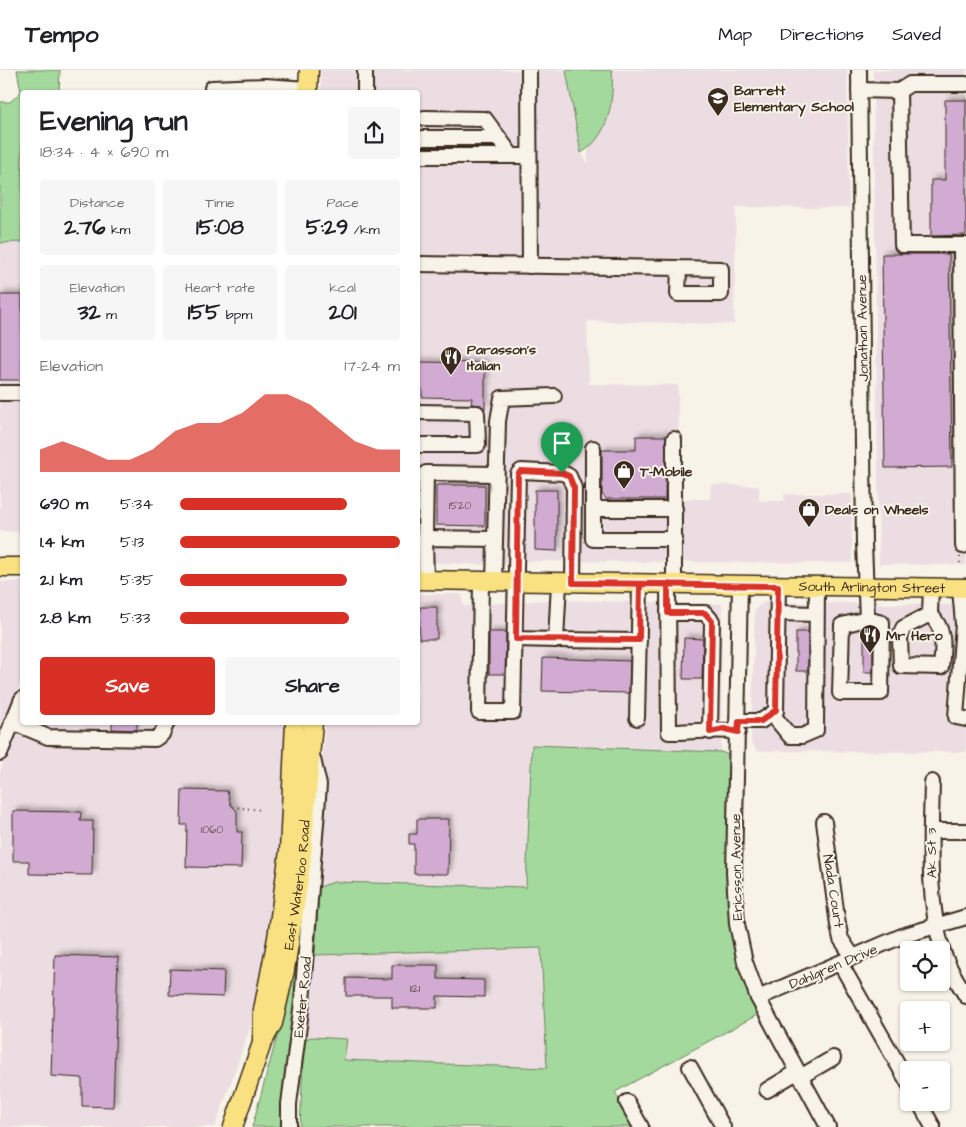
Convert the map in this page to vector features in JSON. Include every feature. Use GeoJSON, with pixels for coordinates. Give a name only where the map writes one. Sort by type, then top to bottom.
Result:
{"type":"FeatureCollection","features":[{"type":"Feature","properties":{"kind":"main road"},"geometry":{"type":"LineString","coordinates":[[308,90],[309,70]]}},
{"type":"Feature","properties":{"kind":"main road"},"geometry":{"type":"LineString","coordinates":[[0,567],[20,567]]}},
{"type":"Feature","properties":{"kind":"main road","name":"South Arlington Street"},"geometry":{"type":"LineString","coordinates":[[422,580],[517,583],[963,588]]}},
{"type":"Feature","properties":{"kind":"main road","name":"East Waterloo Road"},"geometry":{"type":"LineString","coordinates":[[262,1043],[263,1010],[277,938],[288,851],[295,725]]}},
{"type":"Feature","properties":{"kind":"main road","name":"East Waterloo Road"},"geometry":{"type":"LineString","coordinates":[[233,1127],[262,1043],[273,1023],[292,932],[301,866],[312,725]]}},
{"type":"Feature","properties":{"kind":"street"},"geometry":{"type":"LineString","coordinates":[[365,70],[365,90]]}},
{"type":"Feature","properties":{"kind":"street"},"geometry":{"type":"LineString","coordinates":[[529,70],[530,266]]}},
{"type":"Feature","properties":{"kind":"street","name":"Jonathan Avenue"},"geometry":{"type":"LineString","coordinates":[[859,70],[867,620]]}},
{"type":"Feature","properties":{"kind":"street"},"geometry":{"type":"LineString","coordinates":[[859,90],[899,91],[910,84],[966,84]]}},
{"type":"Feature","properties":{"kind":"street"},"geometry":{"type":"LineString","coordinates":[[212,88],[265,86],[299,90]]}},
{"type":"Feature","properties":{"kind":"street"},"geometry":{"type":"LineString","coordinates":[[899,91],[902,245],[963,245],[963,546]]}},
{"type":"Feature","properties":{"kind":"street"},"geometry":{"type":"LineString","coordinates":[[492,128],[423,128],[492,128]]}},
{"type":"Feature","properties":{"kind":"street"},"geometry":{"type":"LineString","coordinates":[[492,128],[512,156]]}},
{"type":"Feature","properties":{"kind":"street"},"geometry":{"type":"LineString","coordinates":[[420,156],[529,156]]}},
{"type":"Feature","properties":{"kind":"street"},"geometry":{"type":"LineString","coordinates":[[420,264],[679,268]]}},
{"type":"Feature","properties":{"kind":"street"},"geometry":{"type":"LineString","coordinates":[[0,393],[20,393]]}},
{"type":"Feature","properties":{"kind":"street"},"geometry":{"type":"LineString","coordinates":[[554,396],[502,398],[498,421],[495,538],[487,582],[479,712],[514,712],[518,474],[521,471],[562,473],[569,476],[574,488],[566,583],[556,640]]}},
{"type":"Feature","properties":{"kind":"street"},"geometry":{"type":"LineString","coordinates":[[420,412],[477,413],[478,445],[420,445]]}},
{"type":"Feature","properties":{"kind":"street"},"geometry":{"type":"LineString","coordinates":[[674,439],[675,540],[668,613],[669,732],[710,732],[761,721],[776,710],[778,586]]}},
{"type":"Feature","properties":{"kind":"street"},"geometry":{"type":"LineString","coordinates":[[593,448],[592,539],[675,540]]}},
{"type":"Feature","properties":{"kind":"street"},"geometry":{"type":"LineString","coordinates":[[422,580],[426,473],[496,474]]}},
{"type":"Feature","properties":{"kind":"street"},"geometry":{"type":"LineString","coordinates":[[593,509],[674,509]]}},
{"type":"Feature","properties":{"kind":"street"},"geometry":{"type":"LineString","coordinates":[[425,538],[495,538]]}},
{"type":"Feature","properties":{"kind":"street"},"geometry":{"type":"LineString","coordinates":[[637,718],[640,584]]}},
{"type":"Feature","properties":{"kind":"street","name":"Ericsson Avenue"},"geometry":{"type":"LineString","coordinates":[[740,585],[735,902],[743,954],[758,998],[828,1127]]}},
{"type":"Feature","properties":{"kind":"street"},"geometry":{"type":"LineString","coordinates":[[772,714],[790,736],[802,736],[816,730],[817,586]]}},
{"type":"Feature","properties":{"kind":"street"},"geometry":{"type":"LineString","coordinates":[[930,614],[931,587]]}},
{"type":"Feature","properties":{"kind":"street"},"geometry":{"type":"LineString","coordinates":[[963,588],[963,655],[956,717],[966,719]]}},
{"type":"Feature","properties":{"kind":"street"},"geometry":{"type":"LineString","coordinates":[[668,613],[705,613],[712,621],[710,732]]}},
{"type":"Feature","properties":{"kind":"street"},"geometry":{"type":"LineString","coordinates":[[777,613],[816,614]]}},
{"type":"Feature","properties":{"kind":"street"},"geometry":{"type":"LineString","coordinates":[[867,620],[882,623],[881,692],[840,692],[842,625],[867,620]]}},
{"type":"Feature","properties":{"kind":"street"},"geometry":{"type":"LineString","coordinates":[[516,639],[639,640]]}},
{"type":"Feature","properties":{"kind":"street"},"geometry":{"type":"LineString","coordinates":[[0,753],[20,704]]}},
{"type":"Feature","properties":{"kind":"street"},"geometry":{"type":"LineString","coordinates":[[12,722],[48,737],[156,739],[166,725]]}},
{"type":"Feature","properties":{"kind":"street","name":"Exeter Road"},"geometry":{"type":"LineString","coordinates":[[289,1127],[289,1104],[302,1002],[319,785],[311,749]]}},
{"type":"Feature","properties":{"kind":"street","name":"Ak St 3"},"geometry":{"type":"LineString","coordinates":[[932,782],[931,882],[937,924],[944,953],[966,996]]}},
{"type":"Feature","properties":{"kind":"street","name":"Nada Court"},"geometry":{"type":"LineString","coordinates":[[824,822],[838,925],[846,960],[900,1066]]}},
{"type":"Feature","properties":{"kind":"street"},"geometry":{"type":"LineString","coordinates":[[931,831],[966,831]]}},
{"type":"Feature","properties":{"kind":"street","name":"Dahlgren Drive"},"geometry":{"type":"LineString","coordinates":[[758,998],[937,924],[966,917]]}},
{"type":"Feature","properties":{"kind":"street"},"geometry":{"type":"LineString","coordinates":[[767,1090],[833,1058]]}},
{"type":"Feature","properties":{"kind":"street"},"geometry":{"type":"LineString","coordinates":[[690,1067],[724,1127]]}},
{"type":"Feature","properties":{"kind":"street"},"geometry":{"type":"LineString","coordinates":[[627,1102],[641,1127]]}},
{"type":"Feature","properties":{"kind":"street"},"geometry":{"type":"LineString","coordinates":[[924,1111],[933,1127]]}},
{"type":"Feature","properties":{"kind":"path"},"geometry":{"type":"LineString","coordinates":[[233,807],[262,810]]}},
{"type":"Feature","properties":{"kind":"shaded area"},"geometry":{"type":"Polygon","coordinates":[[[321,70],[566,70],[581,153],[588,163],[588,70],[847,70],[849,208],[736,207],[734,324],[587,321],[589,384],[678,385],[679,499],[710,499],[711,484],[759,486],[759,501],[785,501],[784,494],[852,494],[852,563],[511,561],[510,566],[420,562],[420,90],[321,90],[321,70]]]}},
{"type":"Feature","properties":{"kind":"shaded area"},"geometry":{"type":"Polygon","coordinates":[[[873,70],[966,70],[966,565],[879,564],[873,70]]]}},
{"type":"Feature","properties":{"kind":"shaded area"},"geometry":{"type":"Polygon","coordinates":[[[20,242],[20,532],[0,531],[0,243],[20,242]]]}},
{"type":"Feature","properties":{"kind":"shaded area"},"geometry":{"type":"Polygon","coordinates":[[[0,582],[20,582],[20,682],[0,736],[0,582]]]}},
{"type":"Feature","properties":{"kind":"shaded area"},"geometry":{"type":"Polygon","coordinates":[[[420,594],[462,594],[463,606],[549,600],[722,604],[721,752],[532,745],[527,887],[335,882],[314,888],[325,725],[420,725],[420,594]]]}},
{"type":"Feature","properties":{"kind":"shaded area"},"geometry":{"type":"Polygon","coordinates":[[[764,602],[966,605],[966,752],[757,751],[751,742],[755,609],[764,602]]]}},
{"type":"Feature","properties":{"kind":"shaded area"},"geometry":{"type":"Polygon","coordinates":[[[20,720],[20,725],[288,725],[277,897],[256,1011],[215,1127],[0,1127],[0,772],[10,738],[20,720]]]}},
{"type":"Feature","properties":{"kind":"shaded area"},"geometry":{"type":"Polygon","coordinates":[[[541,948],[547,1069],[343,1060],[347,1039],[304,1039],[315,955],[541,948]]]}},
{"type":"Feature","properties":{"kind":"green space"},"geometry":{"type":"Polygon","coordinates":[[[17,70],[60,70],[59,90],[21,90],[17,70]]]}},
{"type":"Feature","properties":{"kind":"green space"},"geometry":{"type":"Polygon","coordinates":[[[566,70],[612,70],[612,94],[604,128],[598,138],[581,153],[566,70]]]}},
{"type":"Feature","properties":{"kind":"green space"},"geometry":{"type":"Polygon","coordinates":[[[20,93],[20,242],[0,243],[0,102],[10,102],[20,93]]]}},
{"type":"Feature","properties":{"kind":"green space"},"geometry":{"type":"Polygon","coordinates":[[[532,745],[721,752],[732,756],[746,985],[759,1014],[615,1092],[634,1127],[300,1127],[304,1039],[312,1037],[347,1039],[344,1060],[547,1068],[541,948],[315,955],[319,887],[334,882],[526,887],[532,745]]]}},
{"type":"Feature","properties":{"kind":"green space"},"geometry":{"type":"Polygon","coordinates":[[[308,879],[284,1127],[252,1127],[284,1011],[308,879]]]}},
{"type":"Feature","properties":{"kind":"building"},"geometry":{"type":"Polygon","coordinates":[[[945,100],[966,100],[966,235],[931,236],[931,180],[945,180],[945,100]]]}},
{"type":"Feature","properties":{"kind":"building"},"geometry":{"type":"Polygon","coordinates":[[[882,254],[949,254],[952,467],[885,468],[882,254]]]}},
{"type":"Feature","properties":{"kind":"building"},"geometry":{"type":"Polygon","coordinates":[[[0,295],[20,295],[20,380],[0,380],[0,295]]]}},
{"type":"Feature","properties":{"kind":"building","name":"Parasson's Italian"},"geometry":{"type":"Polygon","coordinates":[[[420,362],[485,363],[485,409],[481,405],[471,404],[472,398],[422,397],[422,389],[420,389],[420,362]]]}},
{"type":"Feature","properties":{"kind":"building"},"geometry":{"type":"Polygon","coordinates":[[[636,436],[666,436],[665,499],[606,499],[602,494],[602,450],[636,450],[636,436]]]}},
{"type":"Feature","properties":{"kind":"building"},"geometry":{"type":"Polygon","coordinates":[[[436,485],[485,485],[485,526],[436,525],[436,485]]]}},
{"type":"Feature","properties":{"kind":"building"},"geometry":{"type":"Polygon","coordinates":[[[535,490],[557,490],[557,551],[535,550],[535,490]]]}},
{"type":"Feature","properties":{"kind":"building"},"geometry":{"type":"Polygon","coordinates":[[[420,607],[437,607],[437,639],[420,639],[420,607]]]}},
{"type":"Feature","properties":{"kind":"building"},"geometry":{"type":"Polygon","coordinates":[[[489,632],[506,632],[505,674],[489,674],[489,632]]]}},
{"type":"Feature","properties":{"kind":"building"},"geometry":{"type":"Polygon","coordinates":[[[796,632],[808,632],[808,671],[796,671],[796,632]]]}},
{"type":"Feature","properties":{"kind":"building"},"geometry":{"type":"Polygon","coordinates":[[[684,638],[703,639],[702,679],[683,679],[684,638]]]}},
{"type":"Feature","properties":{"kind":"building"},"geometry":{"type":"Polygon","coordinates":[[[864,639],[873,639],[873,672],[864,672],[864,639]]]}},
{"type":"Feature","properties":{"kind":"building"},"geometry":{"type":"Polygon","coordinates":[[[543,658],[630,661],[629,693],[542,691],[543,658]]]}},
{"type":"Feature","properties":{"kind":"building"},"geometry":{"type":"Polygon","coordinates":[[[112,725],[137,725],[137,730],[112,729],[112,725]]]}},
{"type":"Feature","properties":{"kind":"building"},"geometry":{"type":"Polygon","coordinates":[[[182,790],[227,791],[231,805],[237,811],[237,832],[242,832],[241,868],[186,867],[187,825],[181,825],[182,790]]]}},
{"type":"Feature","properties":{"kind":"building"},"geometry":{"type":"Polygon","coordinates":[[[13,811],[81,812],[80,821],[93,821],[92,875],[29,874],[29,861],[13,861],[13,811]]]}},
{"type":"Feature","properties":{"kind":"building"},"geometry":{"type":"Polygon","coordinates":[[[417,819],[449,819],[448,874],[414,874],[414,844],[409,844],[409,834],[417,834],[417,819]]]}},
{"type":"Feature","properties":{"kind":"building"},"geometry":{"type":"Polygon","coordinates":[[[55,955],[118,957],[113,1107],[82,1106],[82,1078],[51,1076],[55,955]]]}},
{"type":"Feature","properties":{"kind":"building"},"geometry":{"type":"Polygon","coordinates":[[[392,965],[438,965],[438,979],[484,980],[484,997],[437,996],[437,1008],[392,1008],[392,996],[346,996],[346,978],[392,979],[392,965]]]}},
{"type":"Feature","properties":{"kind":"building"},"geometry":{"type":"Polygon","coordinates":[[[170,969],[224,971],[223,997],[169,995],[170,969]]]}},
{"type":"Feature","properties":{"kind":"place","name":"Barrett Elementary School"},"geometry":{"type":"Point","coordinates":[718,117]}},
{"type":"Feature","properties":{"kind":"place","name":"Parasson's Italian"},"geometry":{"type":"Point","coordinates":[451,376]}},
{"type":"Feature","properties":{"kind":"place","name":"T-Mobile"},"geometry":{"type":"Point","coordinates":[624,490]}},
{"type":"Feature","properties":{"kind":"place","name":"Deals on Wheels"},"geometry":{"type":"Point","coordinates":[809,528]}},
{"type":"Feature","properties":{"kind":"place","name":"Mr Hero"},"geometry":{"type":"Point","coordinates":[870,654]}},
{"type":"Feature","properties":{"kind":"route"},"geometry":{"type":"LineString","coordinates":[[562,473],[521,471],[518,474],[516,639],[639,640],[640,584],[778,586],[776,710],[761,721],[739,721],[738,732],[724,729],[710,732],[712,621],[705,613],[668,613],[668,584],[573,583],[574,488],[569,476],[562,473]]}}]}
